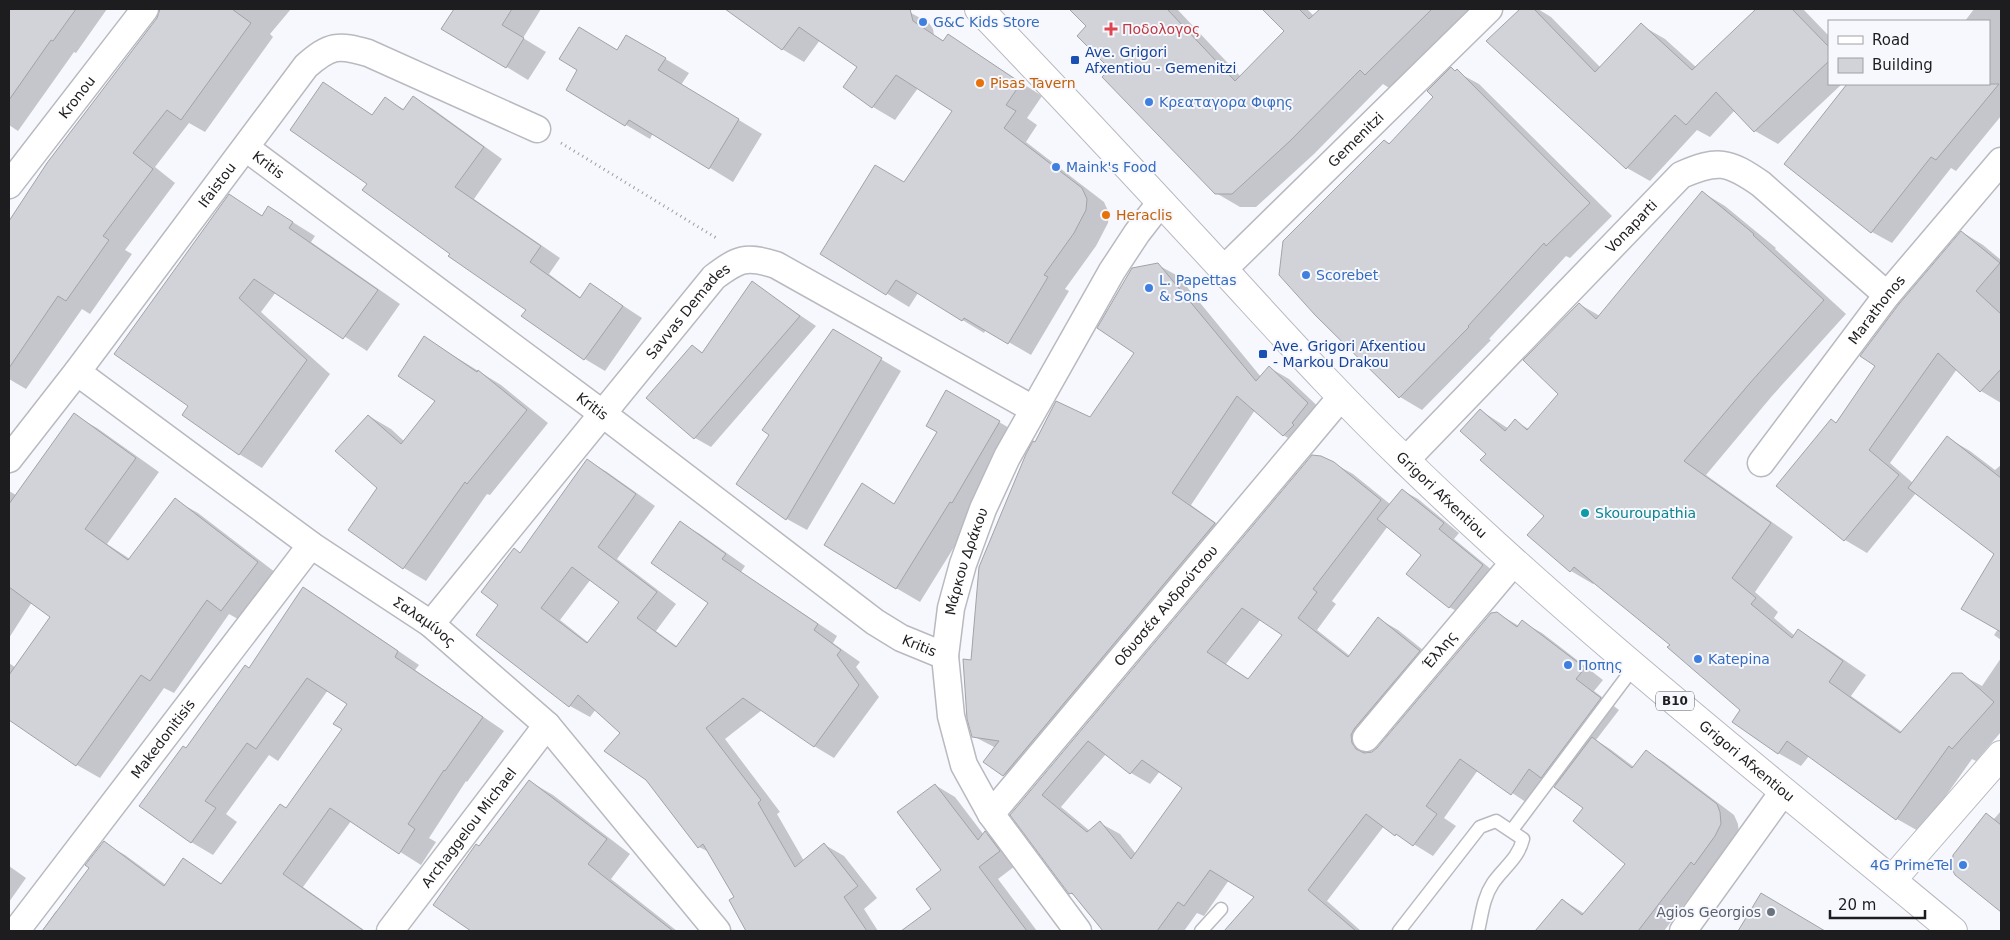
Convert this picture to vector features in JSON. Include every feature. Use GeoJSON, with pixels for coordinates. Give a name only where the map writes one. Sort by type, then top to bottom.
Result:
{"type":"FeatureCollection","features":[{"type":"Feature","properties":{"kind":"main road","name":"Grigori Afxentiou"},"geometry":{"type":"LineString","coordinates":[[979,9],[1073,106],[1341,397],[1405,461],[1514,562],[1634,667],[1953,931]]}},
{"type":"Feature","properties":{"kind":"main road"},"geometry":{"type":"LineString","coordinates":[[1892,880],[2001,755]]}},
{"type":"Feature","properties":{"kind":"street","name":"Kronou"},"geometry":{"type":"LineString","coordinates":[[9,185],[146,9]]}},
{"type":"Feature","properties":{"kind":"street","name":"Gemenitzi"},"geometry":{"type":"LineString","coordinates":[[1223,270],[1489,9]]}},
{"type":"Feature","properties":{"kind":"street","name":"Ifaistou"},"geometry":{"type":"LineString","coordinates":[[9,459],[77,372],[306,66],[321,53],[337,47],[352,48],[368,53],[537,129]]}},
{"type":"Feature","properties":{"kind":"street","name":"Kritis"},"geometry":{"type":"LineString","coordinates":[[246,148],[603,414],[875,622],[901,638],[945,656]]}},
{"type":"Feature","properties":{"kind":"street","name":"Marathonos"},"geometry":{"type":"LineString","coordinates":[[1761,463],[1887,295],[2001,161]]}},
{"type":"Feature","properties":{"kind":"street","name":"Vonaparti"},"geometry":{"type":"LineString","coordinates":[[1405,461],[1680,175],[1702,166],[1724,164],[1743,172],[1761,184],[1887,295]]}},
{"type":"Feature","properties":{"kind":"street","name":"Μάρκου Δράκου"},"geometry":{"type":"LineString","coordinates":[[1078,931],[990,814],[964,765],[951,716],[945,656],[951,608],[963,564],[987,500],[1033,409],[1112,271],[1137,233],[1161,202]]}},
{"type":"Feature","properties":{"kind":"street","name":"Savvas Demades"},"geometry":{"type":"LineString","coordinates":[[431,624],[714,277],[734,262],[759,259],[776,266],[1033,409]]}},
{"type":"Feature","properties":{"kind":"street","name":"Σαλαμίνος"},"geometry":{"type":"LineString","coordinates":[[77,372],[311,544],[431,624],[547,725],[717,931]]}},
{"type":"Feature","properties":{"kind":"street","name":"Οδυσσέα Ανδρούτσου"},"geometry":{"type":"LineString","coordinates":[[990,814],[1341,397]]}},
{"type":"Feature","properties":{"kind":"street","name":"Makedonitisis"},"geometry":{"type":"LineString","coordinates":[[16,931],[311,544]]}},
{"type":"Feature","properties":{"kind":"street","name":"Έλλης"},"geometry":{"type":"LineString","coordinates":[[1366,738],[1514,562]]}},
{"type":"Feature","properties":{"kind":"street","name":"Archaggelou Michael"},"geometry":{"type":"LineString","coordinates":[[390,931],[547,725]]}},
{"type":"Feature","properties":{"kind":"street"},"geometry":{"type":"LineString","coordinates":[[1683,931],[1783,792]]}},
{"type":"Feature","properties":{"kind":"lane"},"geometry":{"type":"LineString","coordinates":[[1512,830],[1634,667]]}},
{"type":"Feature","properties":{"kind":"lane"},"geometry":{"type":"LineString","coordinates":[[1400,931],[1480,827],[1496,822],[1512,830],[1523,839],[1521,850],[1492,883],[1482,904],[1478,931]]}},
{"type":"Feature","properties":{"kind":"lane"},"geometry":{"type":"LineString","coordinates":[[1201,931],[1221,909]]}},
{"type":"Feature","properties":{"kind":"path"},"geometry":{"type":"LineString","coordinates":[[537,129],[720,240],[743,261]]}},
{"type":"Feature","properties":{"kind":"building"},"geometry":{"type":"Polygon","coordinates":[[[9,9],[76,9],[53,41],[51,40],[9,100],[9,9]]]}},
{"type":"Feature","properties":{"kind":"building"},"geometry":{"type":"Polygon","coordinates":[[[160,9],[232,9],[251,23],[181,120],[167,110],[133,153],[153,169],[103,236],[109,240],[66,301],[58,296],[9,368],[9,221],[47,163],[157,18],[160,9]]]}},
{"type":"Feature","properties":{"kind":"building"},"geometry":{"type":"Polygon","coordinates":[[[454,9],[512,9],[502,25],[524,38],[506,68],[441,29],[454,9]]]}},
{"type":"Feature","properties":{"kind":"building"},"geometry":{"type":"Polygon","coordinates":[[[725,9],[910,9],[913,21],[943,41],[948,34],[1021,83],[1006,105],[1016,111],[1004,128],[1082,188],[1087,199],[1086,210],[1074,233],[1044,275],[1048,277],[1008,344],[964,318],[962,321],[896,280],[886,295],[820,254],[875,165],[904,182],[952,111],[896,75],[872,108],[843,87],[857,67],[799,27],[782,50],[725,9]]]}},
{"type":"Feature","properties":{"kind":"building"},"geometry":{"type":"Polygon","coordinates":[[[1069,9],[1167,9],[1235,81],[1284,31],[1262,9],[1299,9],[1309,19],[1320,9],[1432,9],[1365,75],[1360,70],[1290,141],[1232,194],[1215,194],[1102,77],[1110,69],[1077,36],[1086,26],[1069,9]]]}},
{"type":"Feature","properties":{"kind":"building"},"geometry":{"type":"Polygon","coordinates":[[[1520,9],[1534,9],[1595,72],[1641,23],[1692,70],[1756,9],[1792,9],[1828,46],[1828,62],[1754,132],[1716,92],[1686,125],[1675,115],[1626,169],[1486,41],[1520,9]]]}},
{"type":"Feature","properties":{"kind":"building"},"geometry":{"type":"Polygon","coordinates":[[[579,27],[617,50],[626,35],[666,58],[658,70],[739,119],[709,169],[629,120],[625,126],[566,90],[577,70],[559,59],[579,27]]]}},
{"type":"Feature","properties":{"kind":"building"},"geometry":{"type":"Polygon","coordinates":[[[1451,67],[1455,71],[1457,69],[1590,203],[1546,246],[1544,243],[1469,327],[1399,398],[1315,315],[1279,275],[1283,241],[1384,140],[1389,144],[1433,97],[1427,91],[1451,67]]]}},
{"type":"Feature","properties":{"kind":"building"},"geometry":{"type":"Polygon","coordinates":[[[323,82],[372,115],[385,97],[403,110],[413,96],[484,147],[455,187],[541,246],[530,262],[580,298],[590,283],[623,306],[584,360],[521,316],[526,310],[448,256],[450,254],[362,190],[367,184],[290,130],[323,82]]]}},
{"type":"Feature","properties":{"kind":"building"},"geometry":{"type":"Polygon","coordinates":[[[1999,84],[1936,160],[1931,157],[1871,233],[1784,164],[1846,85],[1999,84]]]}},
{"type":"Feature","properties":{"kind":"building"},"geometry":{"type":"Polygon","coordinates":[[[1702,191],[1754,234],[1824,300],[1684,461],[1771,523],[1732,578],[1756,598],[1751,604],[1792,638],[1798,629],[1843,661],[1829,682],[1900,733],[1952,673],[1962,673],[1994,702],[1952,749],[1949,746],[1896,820],[1787,741],[1778,754],[1732,722],[1740,710],[1667,647],[1670,645],[1574,567],[1570,572],[1527,535],[1544,516],[1480,460],[1486,454],[1460,431],[1480,409],[1505,431],[1515,419],[1527,430],[1558,394],[1523,360],[1579,303],[1596,319],[1702,191]]]}},
{"type":"Feature","properties":{"kind":"building"},"geometry":{"type":"Polygon","coordinates":[[[229,194],[262,216],[268,206],[293,222],[289,228],[378,290],[343,339],[254,279],[239,298],[307,360],[239,455],[182,415],[188,406],[114,354],[229,194]]]}},
{"type":"Feature","properties":{"kind":"building"},"geometry":{"type":"Polygon","coordinates":[[[1961,231],[2000,263],[1976,291],[2001,314],[2001,369],[1980,392],[1938,353],[1869,450],[1899,475],[1844,541],[1776,486],[1831,419],[1836,423],[1875,366],[1860,356],[1899,304],[1961,231]]]}},
{"type":"Feature","properties":{"kind":"building"},"geometry":{"type":"Polygon","coordinates":[[[1158,263],[1256,381],[1269,366],[1308,403],[1292,423],[1294,425],[1283,436],[1237,396],[1172,493],[1215,523],[1003,776],[983,762],[999,741],[972,737],[967,719],[963,659],[971,660],[979,567],[1026,454],[1033,441],[1035,442],[1056,401],[1090,417],[1134,353],[1097,328],[1132,268],[1158,263]]]}},
{"type":"Feature","properties":{"kind":"building"},"geometry":{"type":"Polygon","coordinates":[[[752,281],[800,316],[694,439],[646,398],[692,345],[702,353],[752,281]]]}},
{"type":"Feature","properties":{"kind":"building"},"geometry":{"type":"Polygon","coordinates":[[[833,329],[882,358],[786,520],[736,484],[769,435],[762,430],[833,329]]]}},
{"type":"Feature","properties":{"kind":"building"},"geometry":{"type":"Polygon","coordinates":[[[424,336],[477,372],[478,370],[527,410],[467,484],[465,482],[403,569],[348,530],[377,488],[335,451],[368,415],[401,444],[435,401],[398,376],[424,336]]]}},
{"type":"Feature","properties":{"kind":"building"},"geometry":{"type":"Polygon","coordinates":[[[946,390],[1000,421],[952,503],[950,502],[896,589],[824,545],[862,483],[894,504],[937,432],[926,426],[946,390]]]}},
{"type":"Feature","properties":{"kind":"building"},"geometry":{"type":"Polygon","coordinates":[[[74,413],[136,458],[85,529],[128,560],[175,498],[258,562],[221,611],[207,600],[150,681],[141,675],[76,766],[9,720],[9,675],[50,617],[9,587],[9,504],[74,413]]]}},
{"type":"Feature","properties":{"kind":"building"},"geometry":{"type":"Polygon","coordinates":[[[1947,436],[2001,478],[2001,632],[1961,609],[1994,554],[1908,488],[1947,436]]]}},
{"type":"Feature","properties":{"kind":"building"},"geometry":{"type":"Polygon","coordinates":[[[1312,455],[1321,456],[1334,462],[1381,500],[1313,589],[1317,592],[1298,618],[1348,657],[1378,617],[1420,651],[1354,729],[1351,735],[1352,743],[1356,749],[1364,753],[1372,752],[1377,748],[1491,613],[1497,612],[1517,627],[1522,620],[1585,668],[1576,679],[1601,698],[1541,778],[1529,769],[1511,795],[1460,759],[1426,806],[1437,814],[1413,846],[1396,834],[1395,836],[1366,814],[1308,890],[1356,931],[1224,931],[1254,897],[1210,870],[1184,906],[1178,902],[1157,931],[1103,931],[1072,893],[1069,894],[1010,815],[1312,455]],[[1242,608],[1207,652],[1248,679],[1282,635],[1242,608]],[[1088,741],[1042,795],[1087,832],[1100,821],[1131,859],[1182,788],[1142,760],[1130,774],[1088,741]]]}},
{"type":"Feature","properties":{"kind":"building"},"geometry":{"type":"Polygon","coordinates":[[[587,459],[636,494],[598,547],[657,592],[637,618],[676,647],[708,603],[651,563],[680,521],[726,554],[722,559],[818,624],[814,630],[841,650],[837,655],[859,685],[814,747],[743,698],[706,728],[761,800],[758,803],[795,867],[824,843],[858,886],[844,897],[867,931],[746,931],[729,900],[734,897],[703,844],[698,848],[646,780],[604,751],[620,733],[578,695],[569,707],[476,635],[498,605],[481,592],[514,548],[520,553],[587,459]],[[572,567],[541,608],[587,643],[619,602],[572,567]]]}},
{"type":"Feature","properties":{"kind":"building"},"geometry":{"type":"Polygon","coordinates":[[[1402,489],[1444,523],[1439,529],[1483,565],[1449,608],[1406,574],[1421,555],[1377,519],[1402,489]]]}},
{"type":"Feature","properties":{"kind":"building"},"geometry":{"type":"Polygon","coordinates":[[[303,587],[398,651],[395,657],[483,717],[444,770],[408,824],[415,829],[399,854],[330,808],[283,874],[364,931],[42,931],[89,868],[85,865],[104,841],[164,886],[183,858],[221,884],[280,804],[286,808],[342,729],[333,724],[347,704],[307,678],[256,749],[247,743],[205,801],[216,808],[191,843],[139,806],[183,746],[186,748],[245,665],[249,668],[303,587]]]}},
{"type":"Feature","properties":{"kind":"building"},"geometry":{"type":"Polygon","coordinates":[[[1592,737],[1632,768],[1646,750],[1717,804],[1721,824],[1715,836],[1694,865],[1691,862],[1638,931],[1535,931],[1562,899],[1582,915],[1625,864],[1573,821],[1583,808],[1554,787],[1592,737]]]}},
{"type":"Feature","properties":{"kind":"building"},"geometry":{"type":"Polygon","coordinates":[[[529,780],[607,839],[588,864],[673,931],[471,931],[433,905],[476,844],[479,846],[529,780]]]}},
{"type":"Feature","properties":{"kind":"building"},"geometry":{"type":"Polygon","coordinates":[[[935,784],[978,840],[985,831],[1000,851],[979,867],[1027,931],[901,931],[931,909],[916,889],[941,870],[897,812],[935,784]]]}},
{"type":"Feature","properties":{"kind":"building"},"geometry":{"type":"Polygon","coordinates":[[[1986,813],[2001,825],[2001,912],[1955,875],[1952,869],[1953,855],[1986,813]]]}},
{"type":"Feature","properties":{"kind":"building","name":"Agios Georgios"},"geometry":{"type":"Polygon","coordinates":[[[1761,893],[1825,931],[1738,931],[1761,893]]]}},
{"type":"Feature","properties":{"kind":"place","name":"G&C Kids Store"},"geometry":{"type":"Point","coordinates":[923,22]}},
{"type":"Feature","properties":{"kind":"place","name":"Ποδολογος"},"geometry":{"type":"Point","coordinates":[1111,29]}},
{"type":"Feature","properties":{"kind":"place","name":"Ave. Grigori Afxentiou - Gemenitzi"},"geometry":{"type":"Point","coordinates":[1075,60]}},
{"type":"Feature","properties":{"kind":"place","name":"Pisas Tavern"},"geometry":{"type":"Point","coordinates":[980,83]}},
{"type":"Feature","properties":{"kind":"place","name":"Κρεαταγορα Φιφης"},"geometry":{"type":"Point","coordinates":[1149,102]}},
{"type":"Feature","properties":{"kind":"place","name":"Maink's Food"},"geometry":{"type":"Point","coordinates":[1056,167]}},
{"type":"Feature","properties":{"kind":"place","name":"Heraclis"},"geometry":{"type":"Point","coordinates":[1106,215]}},
{"type":"Feature","properties":{"kind":"place","name":"Scorebet"},"geometry":{"type":"Point","coordinates":[1306,275]}},
{"type":"Feature","properties":{"kind":"place","name":"L. Papettas & Sons"},"geometry":{"type":"Point","coordinates":[1149,288]}},
{"type":"Feature","properties":{"kind":"place","name":"Ave. Grigori Afxentiou - Markou Drakou"},"geometry":{"type":"Point","coordinates":[1263,354]}},
{"type":"Feature","properties":{"kind":"place","name":"Skouroupathia"},"geometry":{"type":"Point","coordinates":[1585,513]}},
{"type":"Feature","properties":{"kind":"place","name":"Katepina"},"geometry":{"type":"Point","coordinates":[1698,659]}},
{"type":"Feature","properties":{"kind":"place","name":"Ποπης"},"geometry":{"type":"Point","coordinates":[1568,665]}},
{"type":"Feature","properties":{"kind":"place","name":"4G PrimeTel"},"geometry":{"type":"Point","coordinates":[1963,865]}},
{"type":"Feature","properties":{"kind":"place","name":"Agios Georgios"},"geometry":{"type":"Point","coordinates":[1771,912]}}]}
